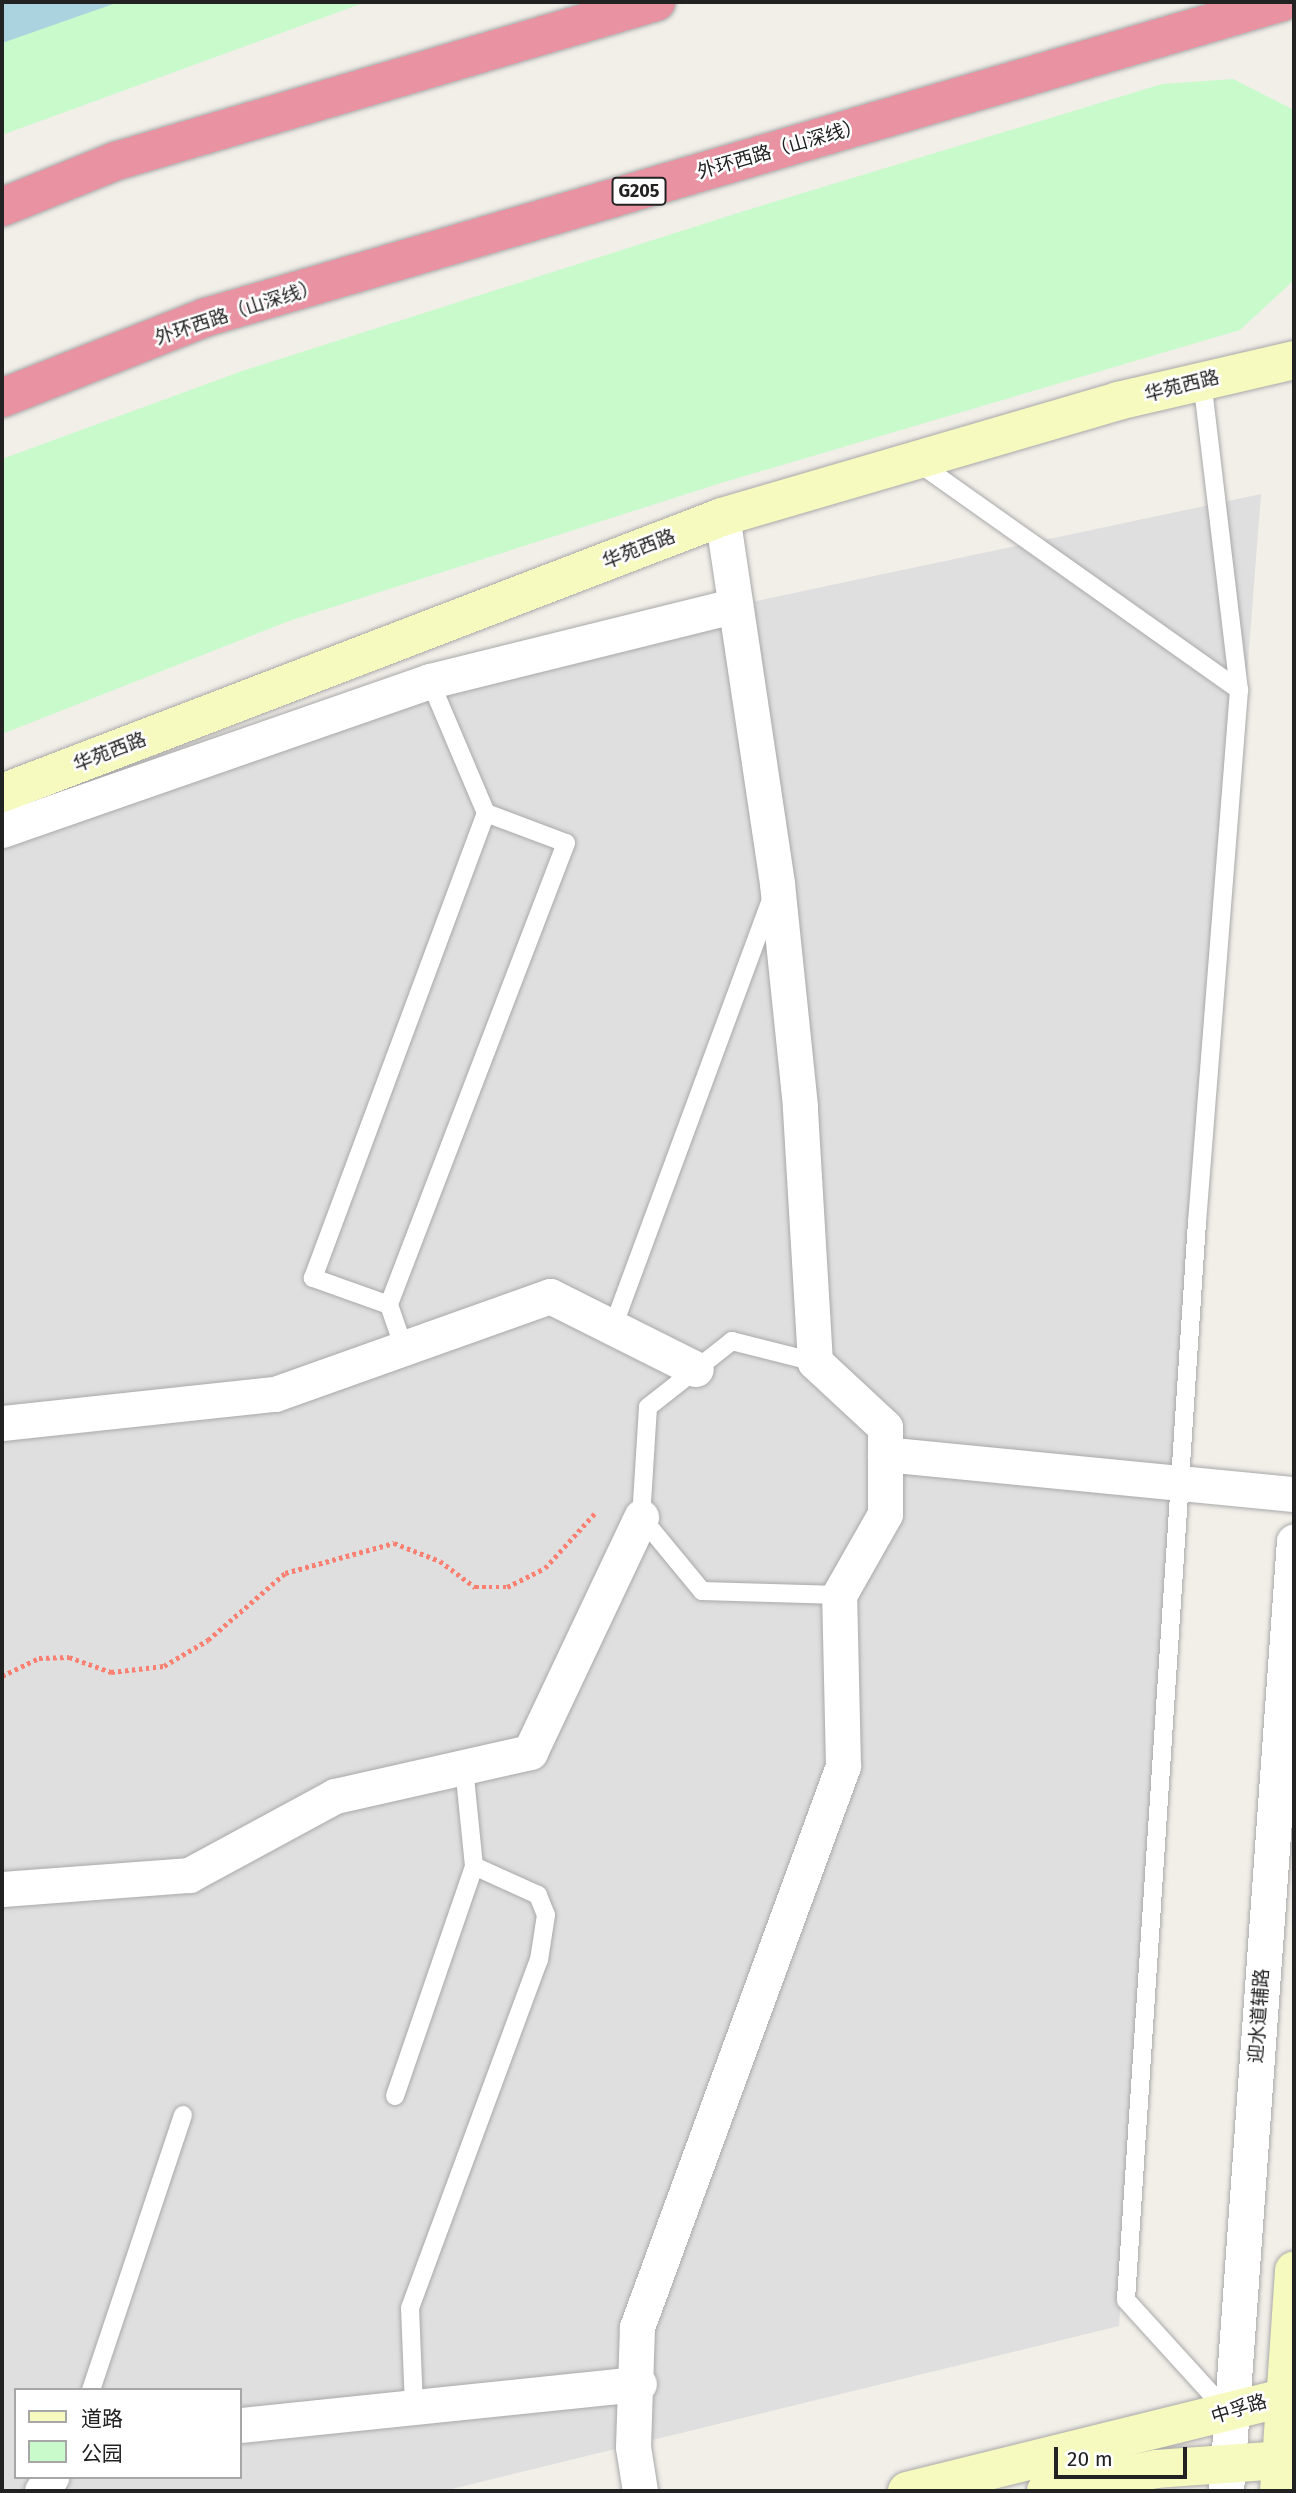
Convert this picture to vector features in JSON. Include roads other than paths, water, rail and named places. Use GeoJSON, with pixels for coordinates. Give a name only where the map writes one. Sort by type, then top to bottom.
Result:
{"type":"FeatureCollection","features":[{"type":"Feature","properties":{"kind":"highway"},"geometry":{"type":"LineString","coordinates":[[2,207],[116,161],[656,2]]}},
{"type":"Feature","properties":{"kind":"highway","name":"外环西路（山深线）"},"geometry":{"type":"LineString","coordinates":[[2,398],[206,317],[1282,2]]}},
{"type":"Feature","properties":{"kind":"street","name":"华苑西路"},"geometry":{"type":"LineString","coordinates":[[2,793],[722,517],[1202,380],[1294,360]]}},
{"type":"Feature","properties":{"kind":"street"},"geometry":{"type":"LineString","coordinates":[[640,2491],[633,2447],[639,2384],[637,2327],[843,1766],[839,1595],[885,1514],[885,1427],[815,1362],[800,1106],[777,883],[733,606],[722,517]]}},
{"type":"Feature","properties":{"kind":"street"},"geometry":{"type":"LineString","coordinates":[[2,831],[429,681],[733,606]]}},
{"type":"Feature","properties":{"kind":"street"},"geometry":{"type":"LineString","coordinates":[[2,1423],[275,1394],[551,1296],[696,1369]]}},
{"type":"Feature","properties":{"kind":"street"},"geometry":{"type":"LineString","coordinates":[[885,1454],[1294,1494]]}},
{"type":"Feature","properties":{"kind":"street"},"geometry":{"type":"LineString","coordinates":[[2,1889],[189,1875],[335,1796],[530,1752],[641,1517]]}},
{"type":"Feature","properties":{"kind":"street","name":"迎水道辅路"},"geometry":{"type":"LineString","coordinates":[[1256,2467],[1294,1541]]}},
{"type":"Feature","properties":{"kind":"street"},"geometry":{"type":"LineString","coordinates":[[1256,2467],[1290,2395],[1294,2272]]}},
{"type":"Feature","properties":{"kind":"street"},"geometry":{"type":"LineString","coordinates":[[242,2425],[639,2384]]}},
{"type":"Feature","properties":{"kind":"street","name":"中孚路"},"geometry":{"type":"LineString","coordinates":[[1256,2467],[1290,2395]]}},
{"type":"Feature","properties":{"kind":"street"},"geometry":{"type":"LineString","coordinates":[[907,2491],[1155,2451],[1256,2467]]}},
{"type":"Feature","properties":{"kind":"street"},"geometry":{"type":"LineString","coordinates":[[1155,2451],[1183,2473],[1256,2467]]}},
{"type":"Feature","properties":{"kind":"street"},"geometry":{"type":"LineString","coordinates":[[1046,2491],[1106,2485],[1155,2451]]}},
{"type":"Feature","properties":{"kind":"lane"},"geometry":{"type":"LineString","coordinates":[[1202,380],[1239,690],[1179,1482],[1126,2300],[1256,2467]]}},
{"type":"Feature","properties":{"kind":"lane"},"geometry":{"type":"LineString","coordinates":[[915,460],[1239,690]]}},
{"type":"Feature","properties":{"kind":"lane"},"geometry":{"type":"LineString","coordinates":[[389,1305],[313,1278],[486,813],[429,681]]}},
{"type":"Feature","properties":{"kind":"lane"},"geometry":{"type":"LineString","coordinates":[[404,1348],[389,1305],[566,843],[486,813]]}},
{"type":"Feature","properties":{"kind":"lane"},"geometry":{"type":"LineString","coordinates":[[613,1327],[777,883]]}},
{"type":"Feature","properties":{"kind":"lane"},"geometry":{"type":"LineString","coordinates":[[815,1362],[732,1341],[648,1407],[641,1517],[702,1591],[839,1595]]}},
{"type":"Feature","properties":{"kind":"lane"},"geometry":{"type":"LineString","coordinates":[[395,2096],[474,1866],[464,1767]]}},
{"type":"Feature","properties":{"kind":"lane"},"geometry":{"type":"LineString","coordinates":[[414,2407],[410,2308],[539,1960],[546,1914],[538,1895],[474,1866]]}},
{"type":"Feature","properties":{"kind":"lane"},"geometry":{"type":"LineString","coordinates":[[92,2388],[183,2115]]}},
{"type":"Feature","properties":{"kind":"water"},"geometry":{"type":"Polygon","coordinates":[[[2,2],[119,2],[2,43],[2,2]]]}}]}
